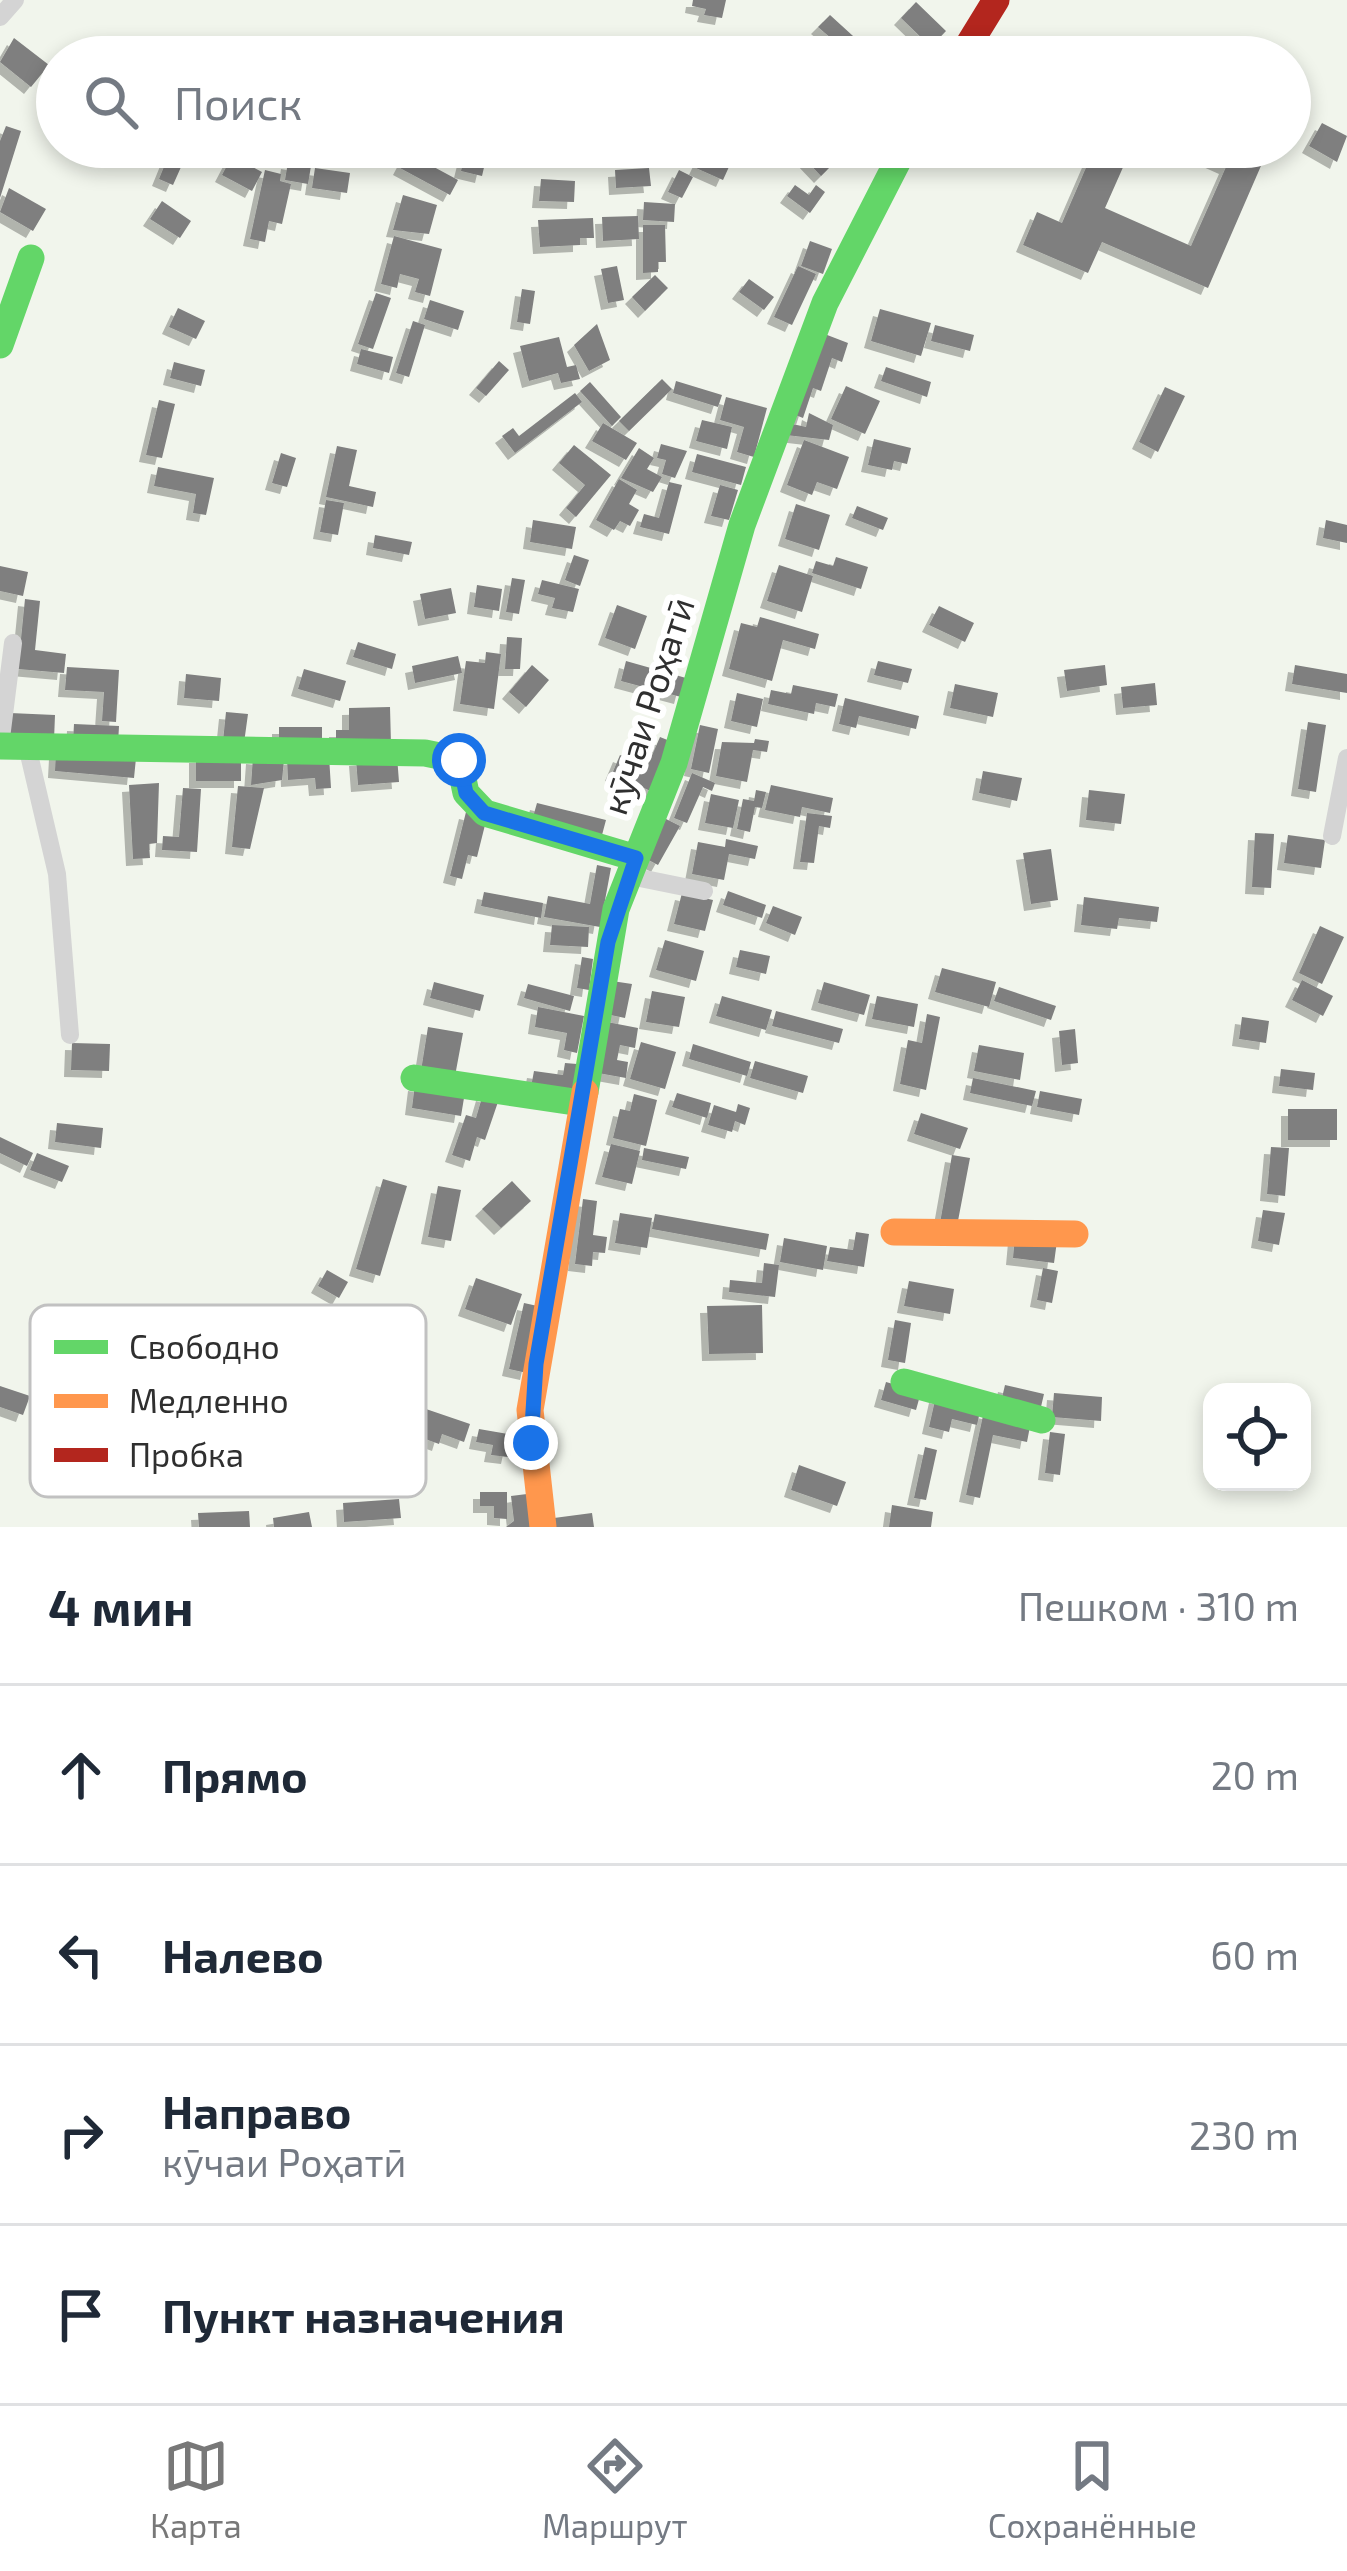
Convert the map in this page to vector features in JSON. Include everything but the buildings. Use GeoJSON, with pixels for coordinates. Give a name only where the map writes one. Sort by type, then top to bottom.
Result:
{"type":"FeatureCollection","features":[{"type":"Feature","properties":{"kind":"street"},"geometry":{"type":"LineString","coordinates":[[0,17],[15,0]]}},
{"type":"Feature","properties":{"kind":"street"},"geometry":{"type":"LineString","coordinates":[[974,36],[996,0]]}},
{"type":"Feature","properties":{"kind":"street","name":"кӯчаи Роҳатӣ"},"geometry":{"type":"LineString","coordinates":[[543,1527],[530,1410],[608,942],[674,764],[742,525],[773,439],[825,303],[894,168]]}},
{"type":"Feature","properties":{"kind":"street"},"geometry":{"type":"LineString","coordinates":[[0,345],[31,259]]}},
{"type":"Feature","properties":{"kind":"street"},"geometry":{"type":"LineString","coordinates":[[13,644],[9,746],[57,874],[70,1035]]}},
{"type":"Feature","properties":{"kind":"street"},"geometry":{"type":"LineString","coordinates":[[9,746],[425,753],[459,760],[466,793],[484,813],[704,891]]}},
{"type":"Feature","properties":{"kind":"street"},"geometry":{"type":"LineString","coordinates":[[1332,836],[1347,758]]}},
{"type":"Feature","properties":{"kind":"street"},"geometry":{"type":"LineString","coordinates":[[414,1078],[581,1102]]}},
{"type":"Feature","properties":{"kind":"street"},"geometry":{"type":"LineString","coordinates":[[894,1232],[1075,1234]]}},
{"type":"Feature","properties":{"kind":"street"},"geometry":{"type":"LineString","coordinates":[[904,1382],[1042,1420]]}},
{"type":"Feature","properties":{"kind":"shaded area"},"geometry":{"type":"Polygon","coordinates":[[[0,0],[1347,0],[1347,1527],[0,1527],[0,0]]]}},
{"type":"Feature","properties":{"kind":"traffic: fast"},"geometry":{"type":"LineString","coordinates":[[585,1092],[616,909],[674,763],[742,525],[825,303],[894,168]]}},
{"type":"Feature","properties":{"kind":"traffic: fast"},"geometry":{"type":"LineString","coordinates":[[0,345],[31,258]]}},
{"type":"Feature","properties":{"kind":"traffic: fast"},"geometry":{"type":"LineString","coordinates":[[0,746],[425,753],[459,760],[466,793],[485,813],[636,858]]}},
{"type":"Feature","properties":{"kind":"traffic: fast"},"geometry":{"type":"LineString","coordinates":[[414,1078],[581,1103]]}},
{"type":"Feature","properties":{"kind":"traffic: fast"},"geometry":{"type":"LineString","coordinates":[[904,1382],[1042,1420]]}},
{"type":"Feature","properties":{"kind":"traffic: slow"},"geometry":{"type":"LineString","coordinates":[[543,1527],[530,1410],[585,1092]]}},
{"type":"Feature","properties":{"kind":"traffic: slow"},"geometry":{"type":"LineString","coordinates":[[894,1232],[1075,1234]]}},
{"type":"Feature","properties":{"kind":"traffic: jam"},"geometry":{"type":"LineString","coordinates":[[974,36],[996,0]]}},
{"type":"Feature","properties":{"kind":"route"},"geometry":{"type":"LineString","coordinates":[[459,760],[466,793],[484,813],[636,858],[608,942],[536,1364],[531,1443]]}}]}
